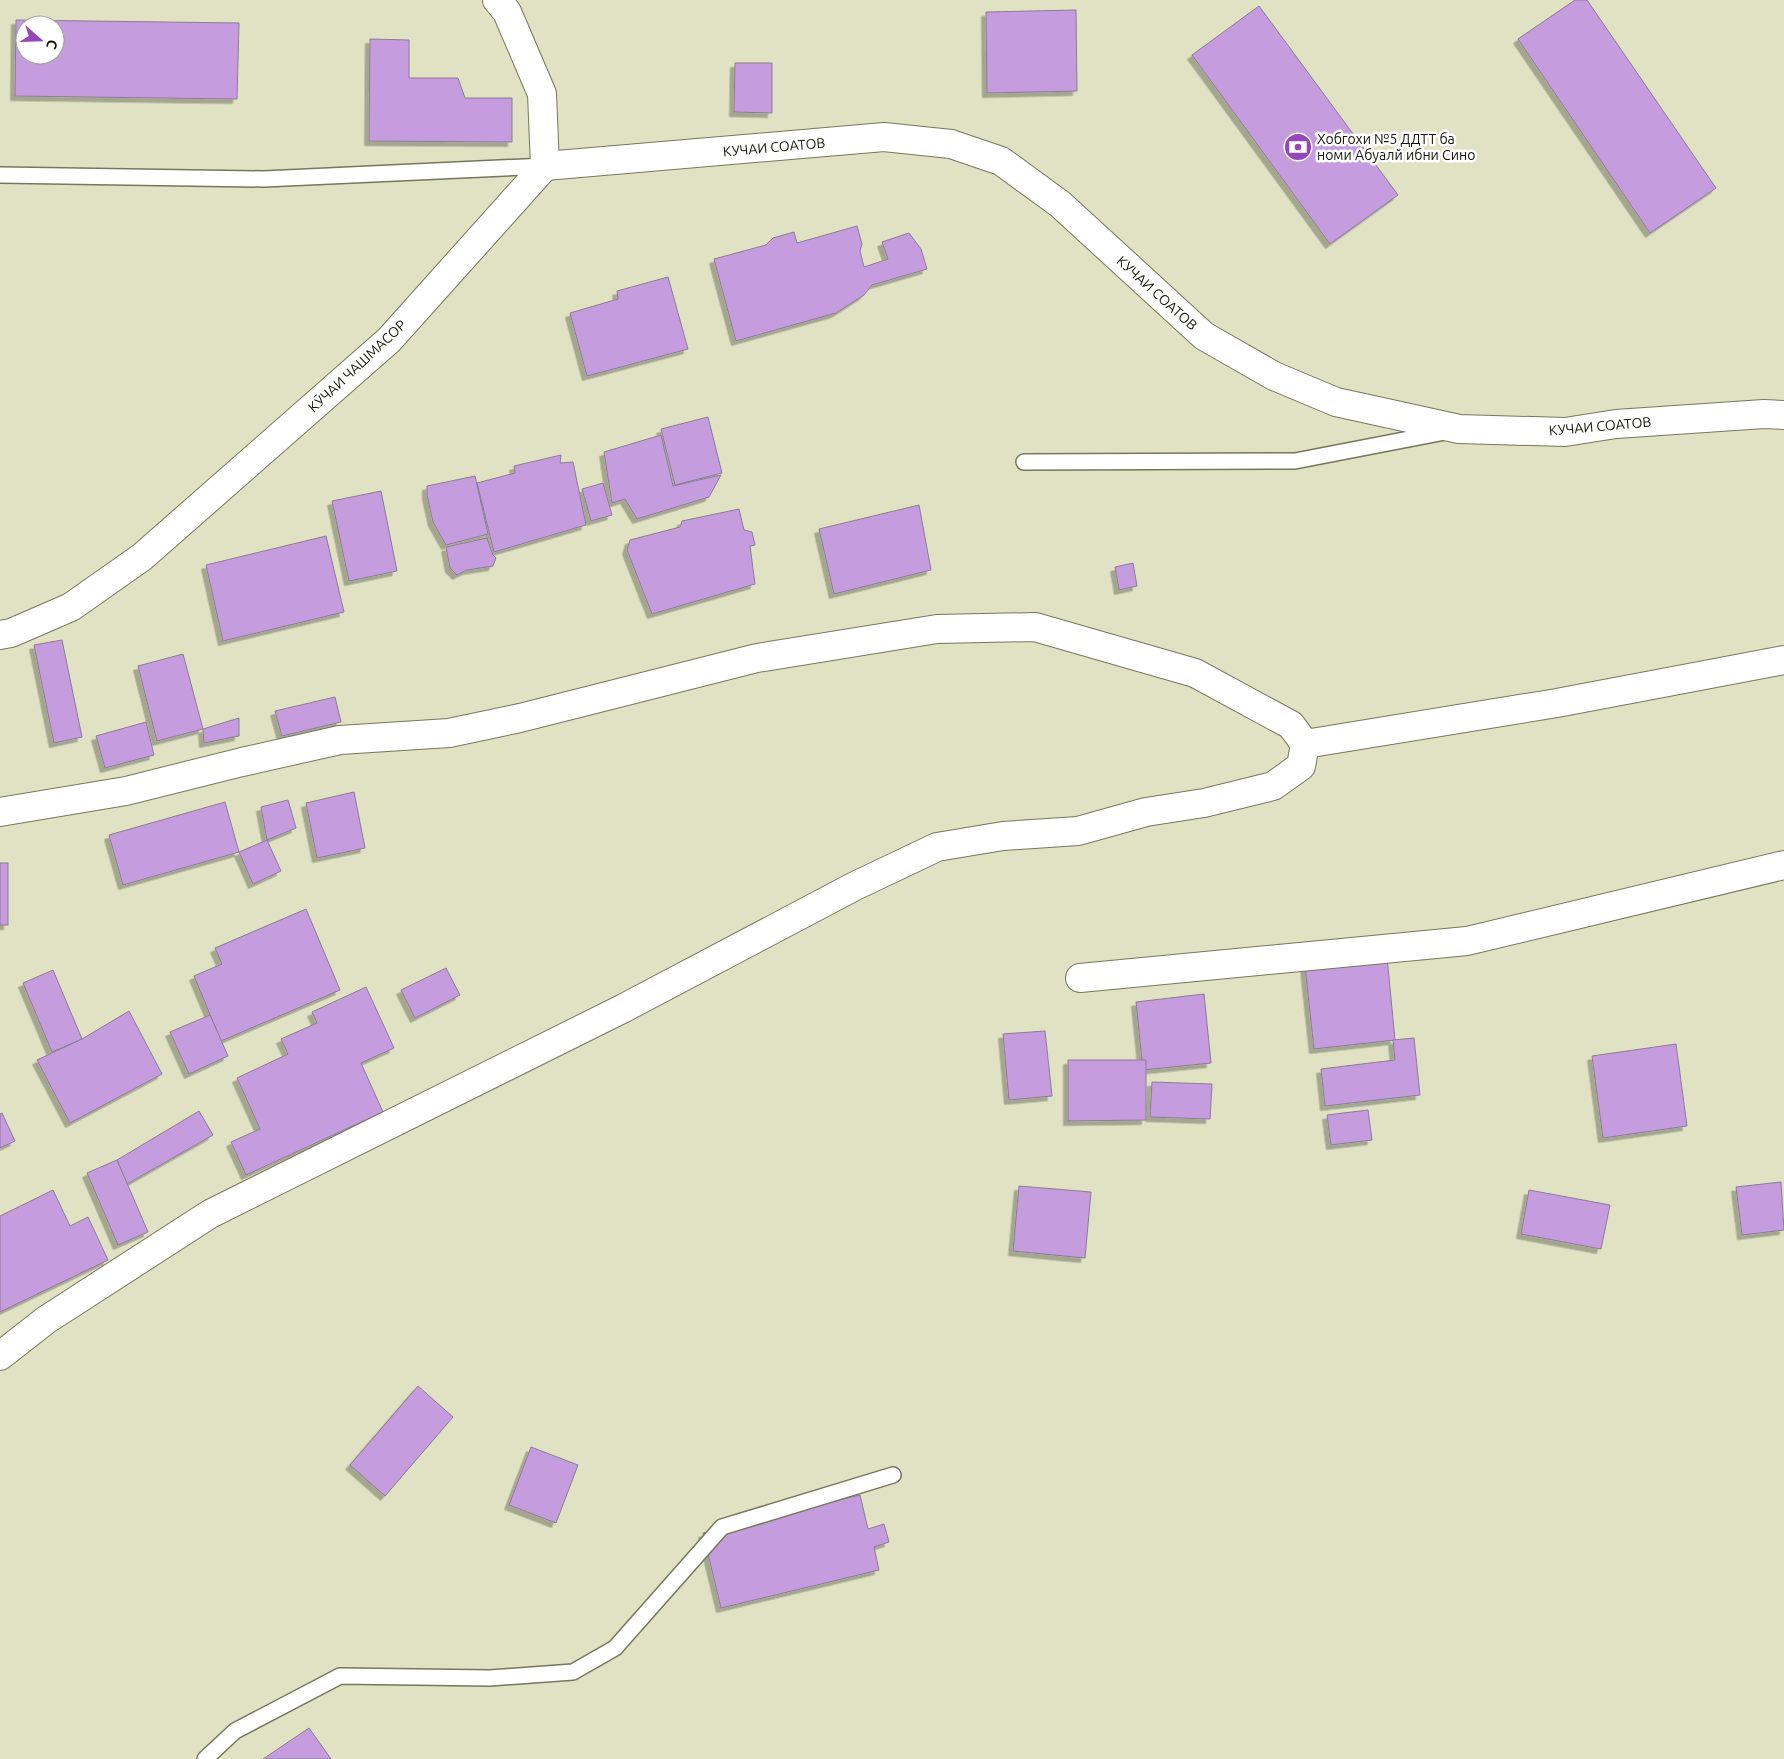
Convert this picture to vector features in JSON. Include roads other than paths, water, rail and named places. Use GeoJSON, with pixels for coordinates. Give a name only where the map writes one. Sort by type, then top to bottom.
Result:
{"type":"FeatureCollection","features":[{"type":"Feature","properties":{"kind":"street"},"geometry":{"type":"LineString","coordinates":[[497,0],[507,12],[542,94],[545,166]]}},
{"type":"Feature","properties":{"kind":"street","name":"КУЧАИ СОАТОВ"},"geometry":{"type":"LineString","coordinates":[[545,166],[884,137],[951,144],[1000,161],[1060,204],[1204,336],[1274,376],[1336,402],[1459,430],[1565,432],[1616,424],[1764,414],[1784,415]]}},
{"type":"Feature","properties":{"kind":"street","name":"КӮЧАИ ЧАШМАСОР"},"geometry":{"type":"LineString","coordinates":[[0,635],[10,633],[71,607],[142,557],[389,340],[545,166]]}},
{"type":"Feature","properties":{"kind":"street"},"geometry":{"type":"LineString","coordinates":[[0,812],[126,791],[340,740],[449,733],[529,716],[757,658],[937,628],[1035,627],[1195,673],[1291,726],[1305,744],[1302,766],[1273,786],[1204,803],[1146,812],[1078,831],[1003,836],[937,847],[855,886],[624,1008],[210,1214],[46,1320],[0,1356]]}},
{"type":"Feature","properties":{"kind":"street"},"geometry":{"type":"LineString","coordinates":[[1305,744],[1557,703],[1784,660]]}},
{"type":"Feature","properties":{"kind":"street"},"geometry":{"type":"LineString","coordinates":[[1080,978],[1467,942],[1784,865]]}},
{"type":"Feature","properties":{"kind":"lane"},"geometry":{"type":"LineString","coordinates":[[0,175],[264,179],[545,166]]}},
{"type":"Feature","properties":{"kind":"lane"},"geometry":{"type":"LineString","coordinates":[[1024,462],[1295,461],[1459,430]]}},
{"type":"Feature","properties":{"kind":"lane"},"geometry":{"type":"LineString","coordinates":[[205,1759],[236,1731],[340,1676],[490,1678],[573,1672],[615,1648],[722,1527],[893,1475]]}},
{"type":"Feature","properties":{"kind":"place","name":"Хобгохи №5 ДДТТ ба номи Абуалй ибни Сино"},"geometry":{"type":"Point","coordinates":[1298,147]}}]}
